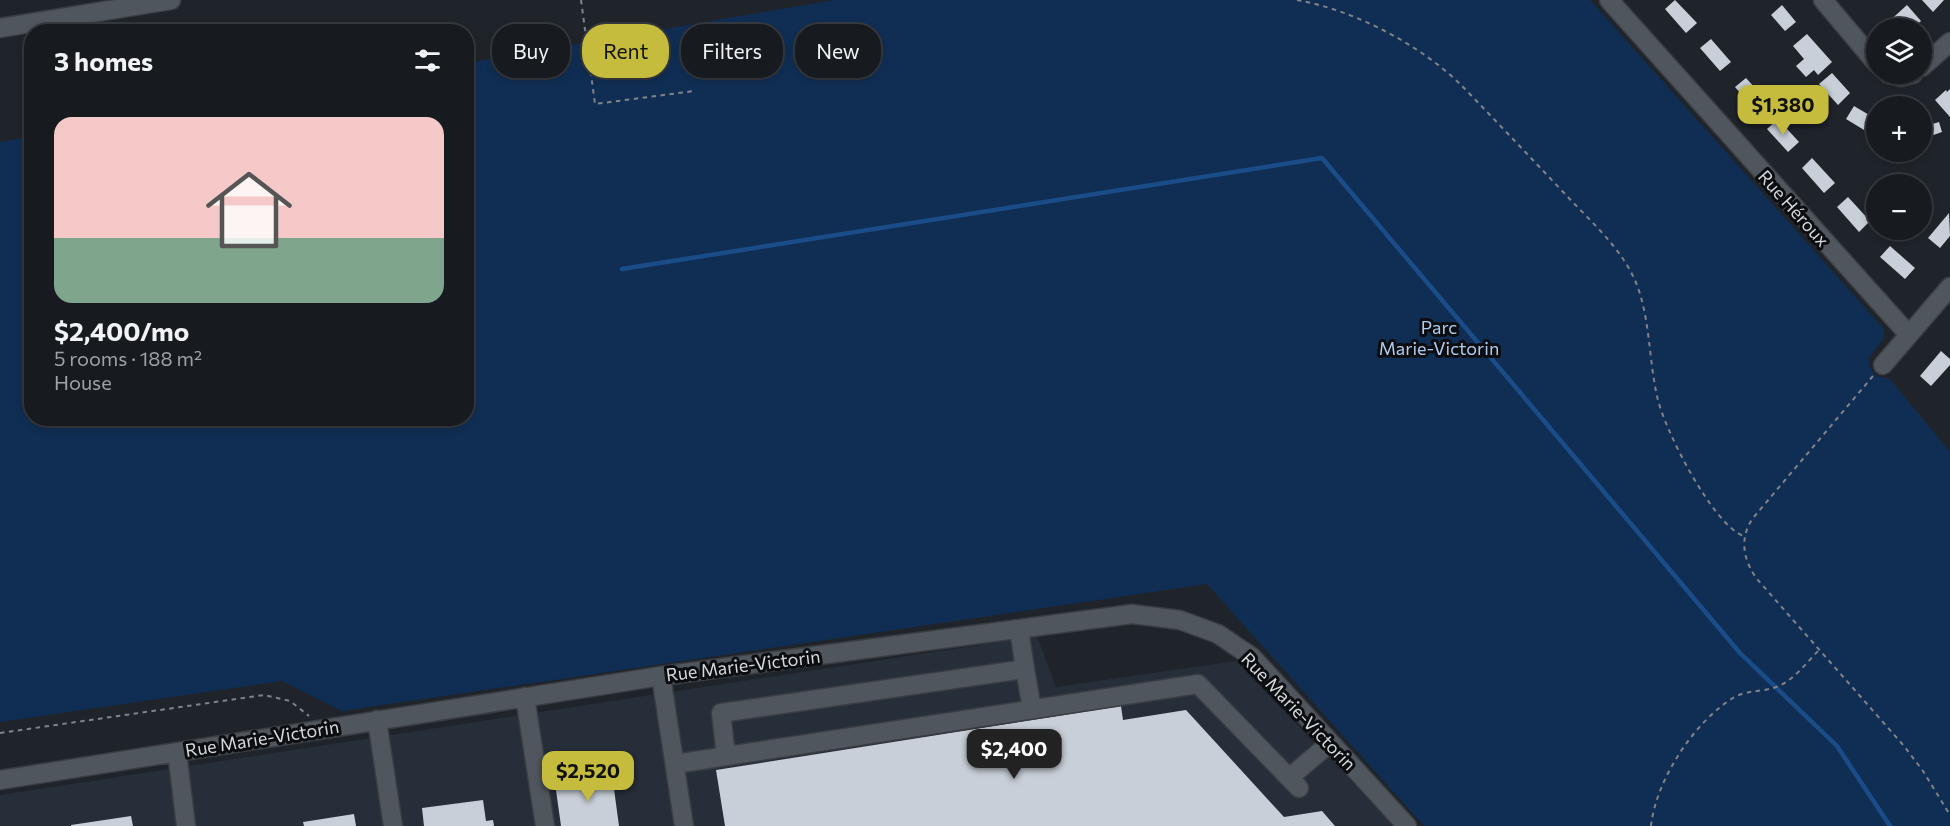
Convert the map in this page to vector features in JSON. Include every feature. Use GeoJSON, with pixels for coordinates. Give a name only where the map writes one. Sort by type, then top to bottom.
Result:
{"type":"FeatureCollection","features":[{"type":"Feature","properties":{"kind":"street"},"geometry":{"type":"LineString","coordinates":[[0,28],[133,3],[171,0]]}},
{"type":"Feature","properties":{"kind":"street","name":"Rue Héroux"},"geometry":{"type":"LineString","coordinates":[[1609,0],[1909,335]]}},
{"type":"Feature","properties":{"kind":"street"},"geometry":{"type":"LineString","coordinates":[[1823,0],[1866,51]]}},
{"type":"Feature","properties":{"kind":"street"},"geometry":{"type":"LineString","coordinates":[[1932,58],[1950,42]]}},
{"type":"Feature","properties":{"kind":"street"},"geometry":{"type":"LineString","coordinates":[[1883,365],[1950,287]]}},
{"type":"Feature","properties":{"kind":"street","name":"Rue Marie-Victorin"},"geometry":{"type":"LineString","coordinates":[[0,780],[661,676],[1132,614],[1180,620],[1218,634],[1252,657],[1407,826]]}},
{"type":"Feature","properties":{"kind":"street"},"geometry":{"type":"LineString","coordinates":[[1019,629],[1032,709]]}},
{"type":"Feature","properties":{"kind":"street"},"geometry":{"type":"LineString","coordinates":[[726,756],[722,712],[1025,669]]}},
{"type":"Feature","properties":{"kind":"street"},"geometry":{"type":"LineString","coordinates":[[661,676],[684,826]]}},
{"type":"Feature","properties":{"kind":"street"},"geometry":{"type":"LineString","coordinates":[[675,764],[1198,684],[1294,783],[1330,743]]}},
{"type":"Feature","properties":{"kind":"street"},"geometry":{"type":"LineString","coordinates":[[525,697],[545,826]]}},
{"type":"Feature","properties":{"kind":"street"},"geometry":{"type":"LineString","coordinates":[[376,720],[393,826]]}},
{"type":"Feature","properties":{"kind":"street"},"geometry":{"type":"LineString","coordinates":[[177,752],[186,826]]}},
{"type":"Feature","properties":{"kind":"path"},"geometry":{"type":"LineString","coordinates":[[581,0],[595,104],[694,91]]}},
{"type":"Feature","properties":{"kind":"path"},"geometry":{"type":"LineString","coordinates":[[1297,0],[1328,7],[1357,19],[1412,46],[1439,65],[1462,86],[1618,252],[1632,274],[1640,294],[1657,396],[1666,423],[1709,504],[1724,522],[1735,532],[1744,536]]}},
{"type":"Feature","properties":{"kind":"path"},"geometry":{"type":"LineString","coordinates":[[1883,365],[1753,518],[1744,536],[1744,550],[1751,572],[1904,746],[1923,771],[1950,815]]}},
{"type":"Feature","properties":{"kind":"path"},"geometry":{"type":"LineString","coordinates":[[1651,826],[1661,787],[1686,743],[1732,698],[1749,691],[1781,685],[1820,650]]}},
{"type":"Feature","properties":{"kind":"path"},"geometry":{"type":"LineString","coordinates":[[0,733],[264,695],[290,701],[325,728]]}},
{"type":"Feature","properties":{"kind":"shaded area"},"geometry":{"type":"Polygon","coordinates":[[[1037,636],[1056,687],[1236,661],[1394,826],[0,826],[0,795],[1037,636]]]}},
{"type":"Feature","properties":{"kind":"green space","name":"Parc Marie-Victorin"},"geometry":{"type":"Polygon","coordinates":[[[834,0],[1590,0],[1884,329],[1884,338],[1869,358],[1871,370],[1877,376],[1889,378],[1950,452],[1950,826],[1424,826],[1207,584],[342,711],[282,681],[0,722],[0,142],[24,138],[24,426],[474,426],[474,62],[492,59],[492,78],[570,78],[570,45],[582,43],[582,78],[669,78],[669,28],[681,26],[681,78],[783,78],[783,24],[694,24],[834,0]]]}},
{"type":"Feature","properties":{"kind":"building"},"geometry":{"type":"Polygon","coordinates":[[[1675,0],[1697,23],[1686,33],[1665,9],[1675,0]]]}},
{"type":"Feature","properties":{"kind":"building"},"geometry":{"type":"Polygon","coordinates":[[[1922,0],[1944,0],[1933,12],[1922,0]]]}},
{"type":"Feature","properties":{"kind":"building"},"geometry":{"type":"Polygon","coordinates":[[[1782,5],[1796,22],[1785,31],[1771,15],[1782,5]]]}},
{"type":"Feature","properties":{"kind":"building"},"geometry":{"type":"Polygon","coordinates":[[[1907,5],[1918,18],[1893,18],[1907,5]]]}},
{"type":"Feature","properties":{"kind":"building"},"geometry":{"type":"Polygon","coordinates":[[[1807,34],[1832,62],[1818,75],[1814,70],[1806,77],[1796,66],[1804,59],[1793,46],[1807,34]]]}},
{"type":"Feature","properties":{"kind":"building"},"geometry":{"type":"Polygon","coordinates":[[[1711,39],[1731,62],[1720,71],[1700,48],[1711,39]]]}},
{"type":"Feature","properties":{"kind":"building"},"geometry":{"type":"Polygon","coordinates":[[[1832,73],[1850,93],[1838,105],[1819,84],[1832,73]]]}},
{"type":"Feature","properties":{"kind":"building"},"geometry":{"type":"Polygon","coordinates":[[[1746,78],[1767,101],[1756,111],[1735,87],[1746,78]]]}},
{"type":"Feature","properties":{"kind":"building"},"geometry":{"type":"Polygon","coordinates":[[[1950,89],[1950,117],[1935,100],[1950,89]]]}},
{"type":"Feature","properties":{"kind":"building"},"geometry":{"type":"Polygon","coordinates":[[[1854,106],[1866,113],[1866,131],[1846,119],[1854,106]]]}},
{"type":"Feature","properties":{"kind":"building"},"geometry":{"type":"Polygon","coordinates":[[[1778,119],[1799,142],[1788,152],[1767,129],[1778,119]]]}},
{"type":"Feature","properties":{"kind":"building"},"geometry":{"type":"Polygon","coordinates":[[[1939,122],[1942,132],[1932,136],[1932,124],[1939,122]]]}},
{"type":"Feature","properties":{"kind":"building"},"geometry":{"type":"Polygon","coordinates":[[[1812,158],[1835,183],[1824,193],[1802,168],[1812,158]]]}},
{"type":"Feature","properties":{"kind":"building"},"geometry":{"type":"Polygon","coordinates":[[[1848,197],[1866,217],[1866,225],[1859,232],[1837,207],[1848,197]]]}},
{"type":"Feature","properties":{"kind":"building"},"geometry":{"type":"Polygon","coordinates":[[[1949,213],[1950,236],[1940,248],[1930,240],[1932,233],[1949,213]]]}},
{"type":"Feature","properties":{"kind":"building"},"geometry":{"type":"Polygon","coordinates":[[[1890,246],[1915,268],[1905,279],[1880,257],[1890,246]]]}},
{"type":"Feature","properties":{"kind":"building"},"geometry":{"type":"Polygon","coordinates":[[[1941,351],[1950,359],[1950,365],[1931,386],[1920,376],[1941,351]]]}},
{"type":"Feature","properties":{"kind":"building"},"geometry":{"type":"Polygon","coordinates":[[[1121,706],[1123,720],[1186,710],[1284,817],[1322,811],[1335,826],[725,826],[716,770],[1121,706]]]}},
{"type":"Feature","properties":{"kind":"building"},"geometry":{"type":"Polygon","coordinates":[[[612,774],[619,826],[561,826],[555,783],[612,774]]]}},
{"type":"Feature","properties":{"kind":"building"},"geometry":{"type":"Polygon","coordinates":[[[483,800],[486,821],[493,820],[494,826],[424,826],[422,808],[483,800]]]}},
{"type":"Feature","properties":{"kind":"building"},"geometry":{"type":"Polygon","coordinates":[[[354,814],[356,826],[304,826],[303,822],[354,814]]]}},
{"type":"Feature","properties":{"kind":"building"},"geometry":{"type":"Polygon","coordinates":[[[131,816],[133,826],[71,826],[71,825],[131,816]]]}},
{"type":"Feature","properties":{"kind":"waterway"},"geometry":{"type":"LineString","coordinates":[[622,269],[1322,158],[1740,653],[1837,746],[1890,826]]}}]}
